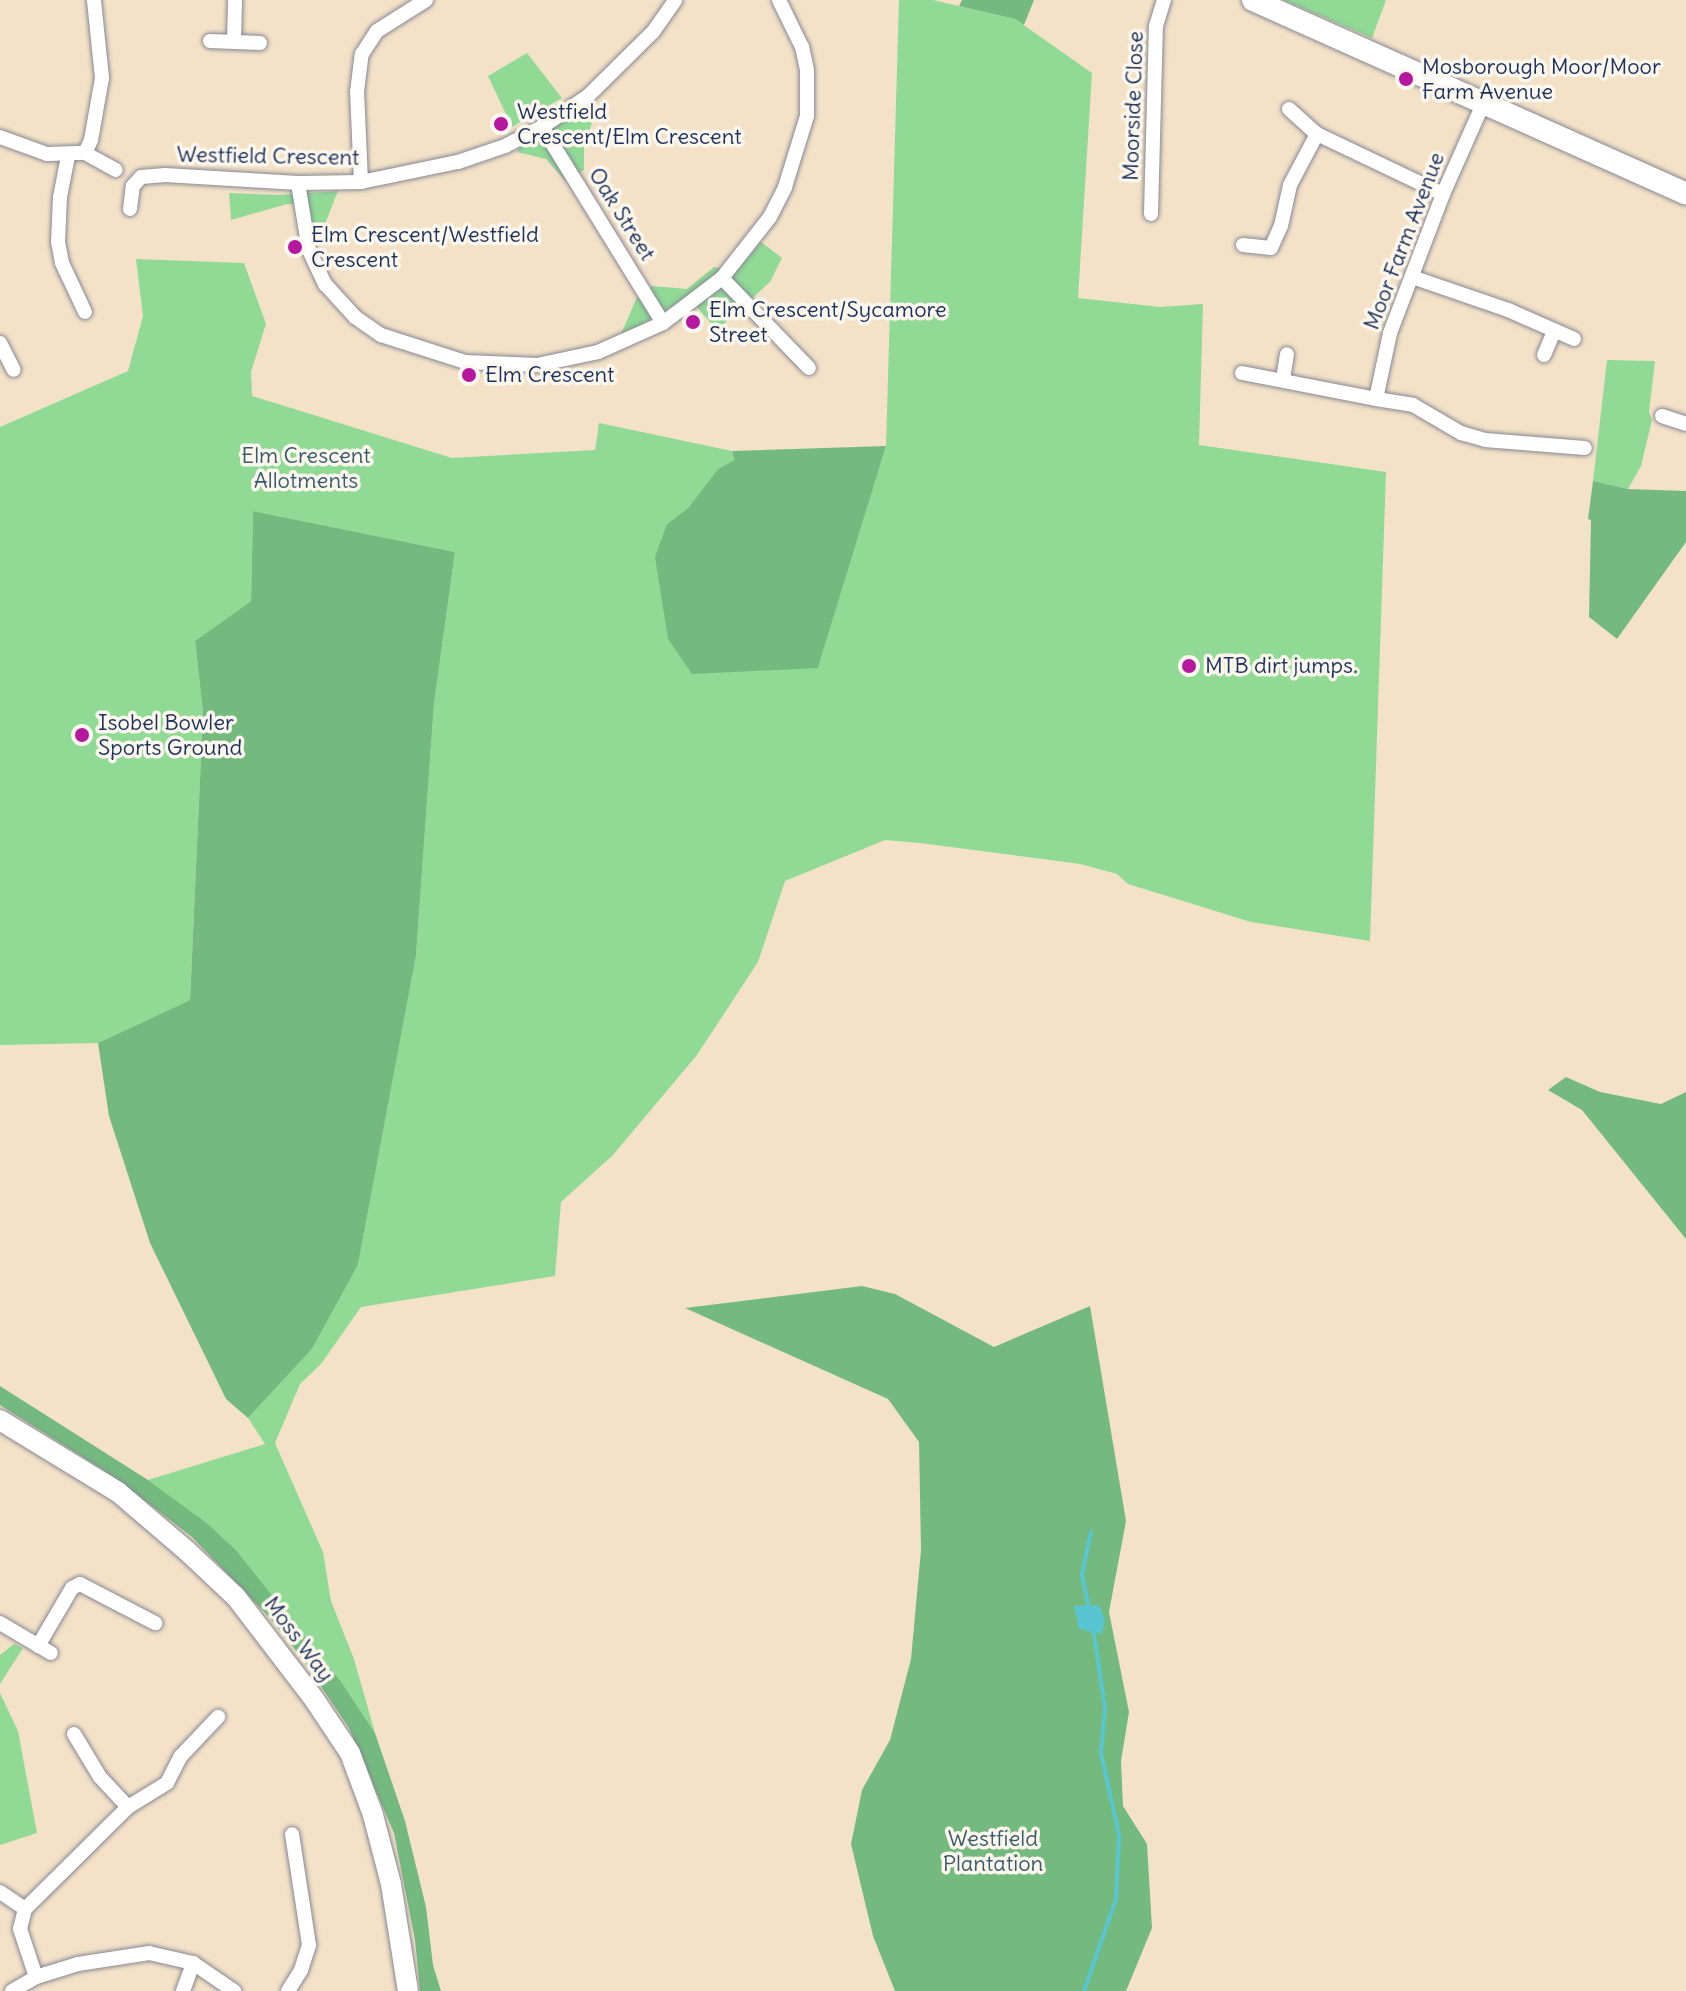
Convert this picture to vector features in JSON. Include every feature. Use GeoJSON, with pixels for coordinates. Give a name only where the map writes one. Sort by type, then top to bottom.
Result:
{"type":"FeatureCollection","features":[{"type":"Feature","properties":{"kind":"main road"},"geometry":{"type":"LineString","coordinates":[[1253,0],[1686,194]]}},
{"type":"Feature","properties":{"kind":"street"},"geometry":{"type":"LineString","coordinates":[[85,153],[91,140],[102,78],[94,0]]}},
{"type":"Feature","properties":{"kind":"street"},"geometry":{"type":"LineString","coordinates":[[234,42],[235,0]]}},
{"type":"Feature","properties":{"kind":"street"},"geometry":{"type":"LineString","coordinates":[[361,182],[357,92],[362,54],[377,31],[426,0]]}},
{"type":"Feature","properties":{"kind":"street","name":"Westfield Crescent"},"geometry":{"type":"LineString","coordinates":[[137,182],[141,177],[165,175],[298,183],[361,182],[458,162],[505,146],[542,127],[588,96],[653,32],[675,0]]}},
{"type":"Feature","properties":{"kind":"street"},"geometry":{"type":"LineString","coordinates":[[298,183],[309,250],[325,284],[355,317],[381,335],[414,349],[465,362],[537,365],[598,352],[663,323],[722,278],[770,217],[785,187],[807,116],[807,70],[802,47],[779,0]]}},
{"type":"Feature","properties":{"kind":"street","name":"Moorside Close"},"geometry":{"type":"LineString","coordinates":[[1151,214],[1156,26],[1164,0]]}},
{"type":"Feature","properties":{"kind":"street"},"geometry":{"type":"LineString","coordinates":[[210,41],[260,43]]}},
{"type":"Feature","properties":{"kind":"street","name":"Moor Farm Avenue"},"geometry":{"type":"LineString","coordinates":[[1376,399],[1390,333],[1443,194],[1484,102]]}},
{"type":"Feature","properties":{"kind":"street"},"geometry":{"type":"LineString","coordinates":[[1289,109],[1317,134],[1443,194]]}},
{"type":"Feature","properties":{"kind":"street","name":"Oak Street"},"geometry":{"type":"LineString","coordinates":[[542,127],[663,323]]}},
{"type":"Feature","properties":{"kind":"street"},"geometry":{"type":"LineString","coordinates":[[1243,245],[1271,248],[1281,226],[1290,185],[1317,134]]}},
{"type":"Feature","properties":{"kind":"street"},"geometry":{"type":"LineString","coordinates":[[0,137],[47,154],[68,156],[85,153],[120,172],[137,182],[130,209]]}},
{"type":"Feature","properties":{"kind":"street"},"geometry":{"type":"LineString","coordinates":[[68,156],[60,197],[58,242],[62,263],[85,312]]}},
{"type":"Feature","properties":{"kind":"street"},"geometry":{"type":"LineString","coordinates":[[1412,277],[1508,310],[1574,339]]}},
{"type":"Feature","properties":{"kind":"street"},"geometry":{"type":"LineString","coordinates":[[722,278],[809,368]]}},
{"type":"Feature","properties":{"kind":"street"},"geometry":{"type":"LineString","coordinates":[[1544,355],[1554,332]]}},
{"type":"Feature","properties":{"kind":"street"},"geometry":{"type":"LineString","coordinates":[[0,343],[14,370]]}},
{"type":"Feature","properties":{"kind":"street"},"geometry":{"type":"LineString","coordinates":[[1283,379],[1287,354]]}},
{"type":"Feature","properties":{"kind":"street"},"geometry":{"type":"LineString","coordinates":[[1242,373],[1413,405],[1461,433],[1485,440],[1585,448]]}},
{"type":"Feature","properties":{"kind":"street"},"geometry":{"type":"LineString","coordinates":[[1662,416],[1686,424]]}},
{"type":"Feature","properties":{"kind":"street","name":"Moss Way"},"geometry":{"type":"LineString","coordinates":[[0,1420],[118,1492],[175,1541],[236,1597],[306,1687],[350,1753],[373,1815],[391,1884],[408,1991]]}},
{"type":"Feature","properties":{"kind":"street"},"geometry":{"type":"LineString","coordinates":[[0,1623],[44,1650],[72,1588],[80,1584],[155,1623]]}},
{"type":"Feature","properties":{"kind":"street"},"geometry":{"type":"LineString","coordinates":[[36,1977],[20,1929],[25,1909],[128,1807],[167,1783],[181,1756],[218,1717]]}},
{"type":"Feature","properties":{"kind":"street"},"geometry":{"type":"LineString","coordinates":[[74,1734],[100,1777],[128,1807]]}},
{"type":"Feature","properties":{"kind":"street"},"geometry":{"type":"LineString","coordinates":[[288,1991],[301,1970],[309,1945],[292,1834]]}},
{"type":"Feature","properties":{"kind":"street"},"geometry":{"type":"LineString","coordinates":[[0,1892],[25,1909]]}},
{"type":"Feature","properties":{"kind":"street"},"geometry":{"type":"LineString","coordinates":[[12,1991],[36,1977],[78,1964],[149,1953],[193,1963],[234,1991]]}},
{"type":"Feature","properties":{"kind":"street"},"geometry":{"type":"LineString","coordinates":[[183,1991],[193,1963]]}},
{"type":"Feature","properties":{"kind":"green space","name":"Elm Crescent Allotments"},"geometry":{"type":"Polygon","coordinates":[[[899,0],[933,0],[1015,19],[1092,73],[1078,298],[1160,307],[1203,304],[1199,445],[1386,472],[1370,941],[1251,922],[1128,884],[1117,874],[1080,864],[920,843],[885,840],[785,881],[758,962],[697,1055],[613,1155],[561,1202],[555,1276],[361,1307],[321,1364],[300,1384],[275,1443],[323,1552],[331,1601],[354,1659],[375,1733],[342,1683],[236,1550],[207,1523],[148,1480],[265,1444],[248,1418],[312,1349],[358,1265],[416,956],[434,704],[455,552],[253,511],[251,601],[195,641],[203,712],[190,1000],[98,1043],[0,1045],[0,427],[128,371],[143,316],[136,259],[244,263],[266,324],[251,372],[252,396],[452,458],[595,450],[599,423],[732,451],[734,460],[718,469],[688,508],[667,524],[818,668],[886,446],[899,0]]]}},
{"type":"Feature","properties":{"kind":"green space"},"geometry":{"type":"Polygon","coordinates":[[[962,0],[1034,0],[1024,25],[1015,19],[959,6],[962,0]]]}},
{"type":"Feature","properties":{"kind":"green space"},"geometry":{"type":"Polygon","coordinates":[[[1284,0],[1386,0],[1372,38],[1284,0]]]}},
{"type":"Feature","properties":{"kind":"green space"},"geometry":{"type":"Polygon","coordinates":[[[527,53],[562,98],[512,127],[488,76],[527,53]]]}},
{"type":"Feature","properties":{"kind":"green space"},"geometry":{"type":"Polygon","coordinates":[[[594,103],[597,109],[584,145],[584,170],[565,181],[546,159],[517,152],[520,146],[594,103]]]}},
{"type":"Feature","properties":{"kind":"green space"},"geometry":{"type":"Polygon","coordinates":[[[338,191],[317,244],[307,205],[287,204],[231,220],[229,193],[279,195],[338,191]]]}},
{"type":"Feature","properties":{"kind":"green space"},"geometry":{"type":"Polygon","coordinates":[[[761,242],[782,258],[770,282],[717,330],[688,297],[620,337],[636,299],[652,286],[687,289],[714,267],[737,270],[761,242]]]}},
{"type":"Feature","properties":{"kind":"green space"},"geometry":{"type":"Polygon","coordinates":[[[1607,360],[1655,361],[1649,412],[1652,420],[1641,466],[1628,489],[1593,481],[1607,360]]]}},
{"type":"Feature","properties":{"kind":"green space"},"geometry":{"type":"Polygon","coordinates":[[[886,446],[818,668],[692,674],[668,639],[655,557],[667,524],[688,508],[718,469],[734,460],[732,451],[886,446]]]}},
{"type":"Feature","properties":{"kind":"green space"},"geometry":{"type":"Polygon","coordinates":[[[1593,481],[1628,489],[1686,491],[1686,542],[1617,639],[1589,617],[1591,520],[1588,519],[1593,481]]]}},
{"type":"Feature","properties":{"kind":"green space"},"geometry":{"type":"Polygon","coordinates":[[[253,511],[455,552],[434,704],[416,956],[358,1265],[312,1349],[248,1418],[226,1399],[150,1243],[109,1116],[98,1043],[190,1000],[203,712],[195,641],[251,601],[253,511]]]}},
{"type":"Feature","properties":{"kind":"green space"},"geometry":{"type":"Polygon","coordinates":[[[1566,1077],[1600,1092],[1661,1104],[1686,1092],[1686,1239],[1582,1110],[1548,1090],[1566,1077]]]}},
{"type":"Feature","properties":{"kind":"green space","name":"Westfield Plantation"},"geometry":{"type":"Polygon","coordinates":[[[862,1286],[895,1294],[994,1347],[1090,1306],[1126,1521],[1109,1612],[1129,1712],[1121,1761],[1123,1806],[1147,1844],[1152,1928],[1126,1991],[895,1991],[873,1936],[851,1844],[862,1790],[890,1740],[911,1659],[921,1550],[919,1442],[888,1399],[685,1308],[862,1286]]]}},
{"type":"Feature","properties":{"kind":"green space"},"geometry":{"type":"Polygon","coordinates":[[[0,1386],[148,1480],[207,1523],[236,1550],[342,1683],[375,1733],[405,1821],[426,1907],[433,1965],[441,1991],[420,1991],[415,1940],[394,1833],[349,1728],[302,1658],[268,1616],[192,1537],[116,1478],[0,1405],[0,1386]]]}},
{"type":"Feature","properties":{"kind":"green space"},"geometry":{"type":"Polygon","coordinates":[[[14,1644],[23,1648],[0,1684],[0,1655],[14,1644]]]}},
{"type":"Feature","properties":{"kind":"green space"},"geometry":{"type":"Polygon","coordinates":[[[0,1693],[18,1731],[37,1833],[0,1845],[0,1693]]]}},
{"type":"Feature","properties":{"kind":"water"},"geometry":{"type":"Polygon","coordinates":[[[1099,1605],[1105,1620],[1102,1634],[1079,1629],[1074,1606],[1099,1605]]]}},
{"type":"Feature","properties":{"kind":"waterway"},"geometry":{"type":"LineString","coordinates":[[1089,1608],[1082,1574],[1091,1532]]}},
{"type":"Feature","properties":{"kind":"waterway"},"geometry":{"type":"LineString","coordinates":[[1084,1991],[1116,1899],[1119,1835],[1101,1753],[1105,1708],[1093,1628]]}},
{"type":"Feature","properties":{"kind":"place","name":"Mosborough Moor/Moor Farm Avenue"},"geometry":{"type":"Point","coordinates":[1406,79]}},
{"type":"Feature","properties":{"kind":"place","name":"Westfield Crescent/Elm Crescent"},"geometry":{"type":"Point","coordinates":[501,124]}},
{"type":"Feature","properties":{"kind":"place","name":"Elm Crescent/Westfield Crescent"},"geometry":{"type":"Point","coordinates":[295,247]}},
{"type":"Feature","properties":{"kind":"place","name":"Elm Crescent/Sycamore Street"},"geometry":{"type":"Point","coordinates":[693,322]}},
{"type":"Feature","properties":{"kind":"place","name":"Elm Crescent"},"geometry":{"type":"Point","coordinates":[469,375]}},
{"type":"Feature","properties":{"kind":"place","name":"MTB dirt jumps."},"geometry":{"type":"Point","coordinates":[1189,666]}},
{"type":"Feature","properties":{"kind":"place","name":"Isobel Bowler Sports Ground"},"geometry":{"type":"Point","coordinates":[82,735]}}]}
